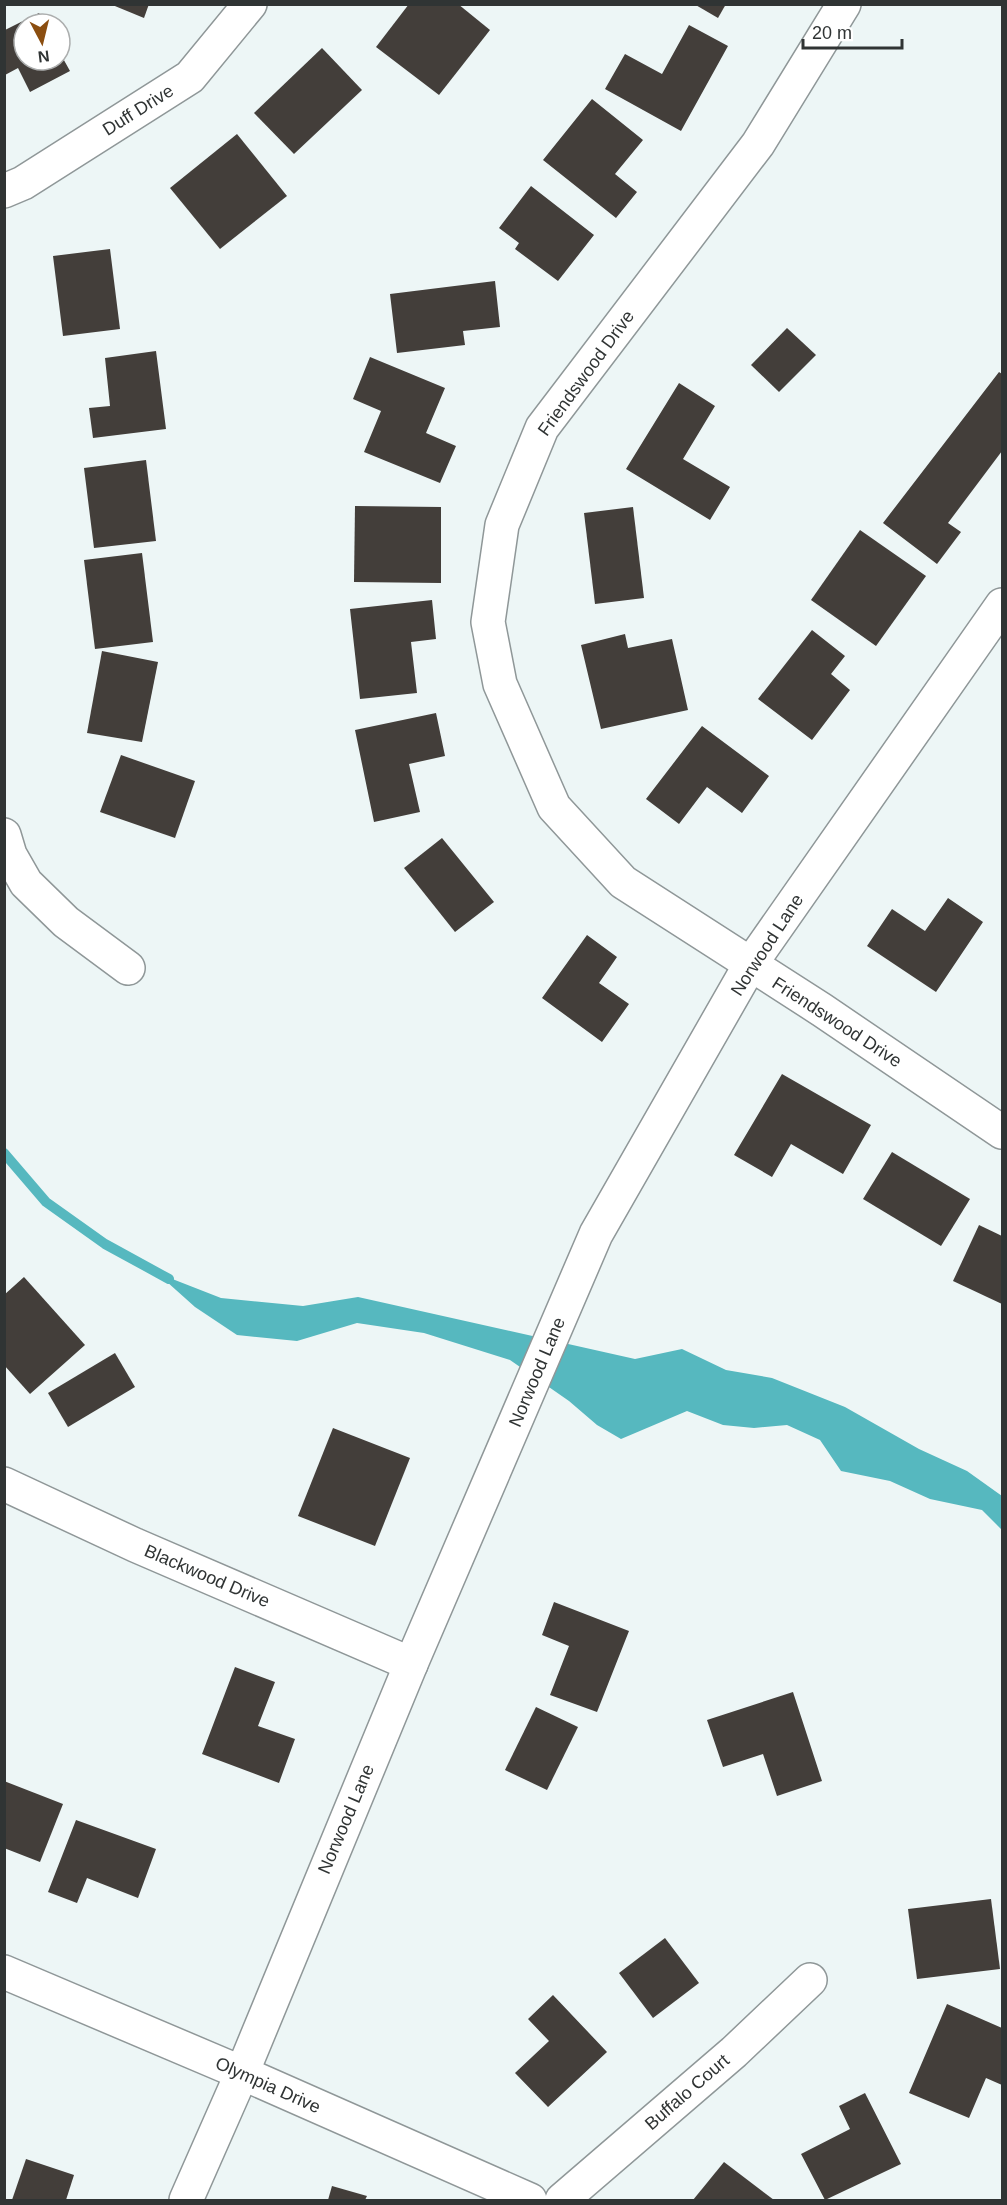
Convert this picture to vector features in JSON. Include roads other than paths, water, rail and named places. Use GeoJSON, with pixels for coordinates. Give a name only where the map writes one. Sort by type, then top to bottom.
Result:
{"type":"FeatureCollection","features":[{"type":"Feature","properties":{"kind":"street","name":"Duff Drive"},"geometry":{"type":"LineString","coordinates":[[4,191],[23,183],[190,77],[250,4]]}},
{"type":"Feature","properties":{"kind":"street","name":"Friendswood Drive"},"geometry":{"type":"LineString","coordinates":[[844,4],[758,144],[542,428],[502,525],[488,622],[500,684],[554,807],[623,882],[822,1010],[1002,1132]]}},
{"type":"Feature","properties":{"kind":"street","name":"Norwood Lane"},"geometry":{"type":"LineString","coordinates":[[186,2200],[242,2073],[411,1664],[596,1234],[750,965],[1002,605]]}},
{"type":"Feature","properties":{"kind":"street"},"geometry":{"type":"LineString","coordinates":[[4,835],[10,855],[26,883],[66,922],[128,968]]}},
{"type":"Feature","properties":{"kind":"street","name":"Blackwood Drive"},"geometry":{"type":"LineString","coordinates":[[4,1484],[135,1545],[411,1664]]}},
{"type":"Feature","properties":{"kind":"street","name":"Olympia Drive"},"geometry":{"type":"LineString","coordinates":[[4,1971],[530,2200]]}},
{"type":"Feature","properties":{"kind":"street","name":"Buffalo Court"},"geometry":{"type":"LineString","coordinates":[[562,2200],[734,2052],[810,1980]]}},
{"type":"Feature","properties":{"kind":"water"},"geometry":{"type":"Polygon","coordinates":[[[157,1273],[221,1298],[303,1306],[358,1297],[635,1359],[682,1349],[726,1370],[772,1378],[845,1407],[919,1449],[967,1471],[1002,1496],[1002,1530],[982,1510],[930,1499],[890,1481],[841,1471],[820,1440],[787,1425],[754,1428],[723,1425],[687,1411],[621,1439],[597,1425],[569,1401],[510,1360],[424,1333],[357,1323],[297,1341],[237,1335],[195,1307],[157,1273]]]}},
{"type":"Feature","properties":{"kind":"waterway"},"geometry":{"type":"LineString","coordinates":[[4,1153],[46,1202],[105,1244],[169,1279]]}}]}
